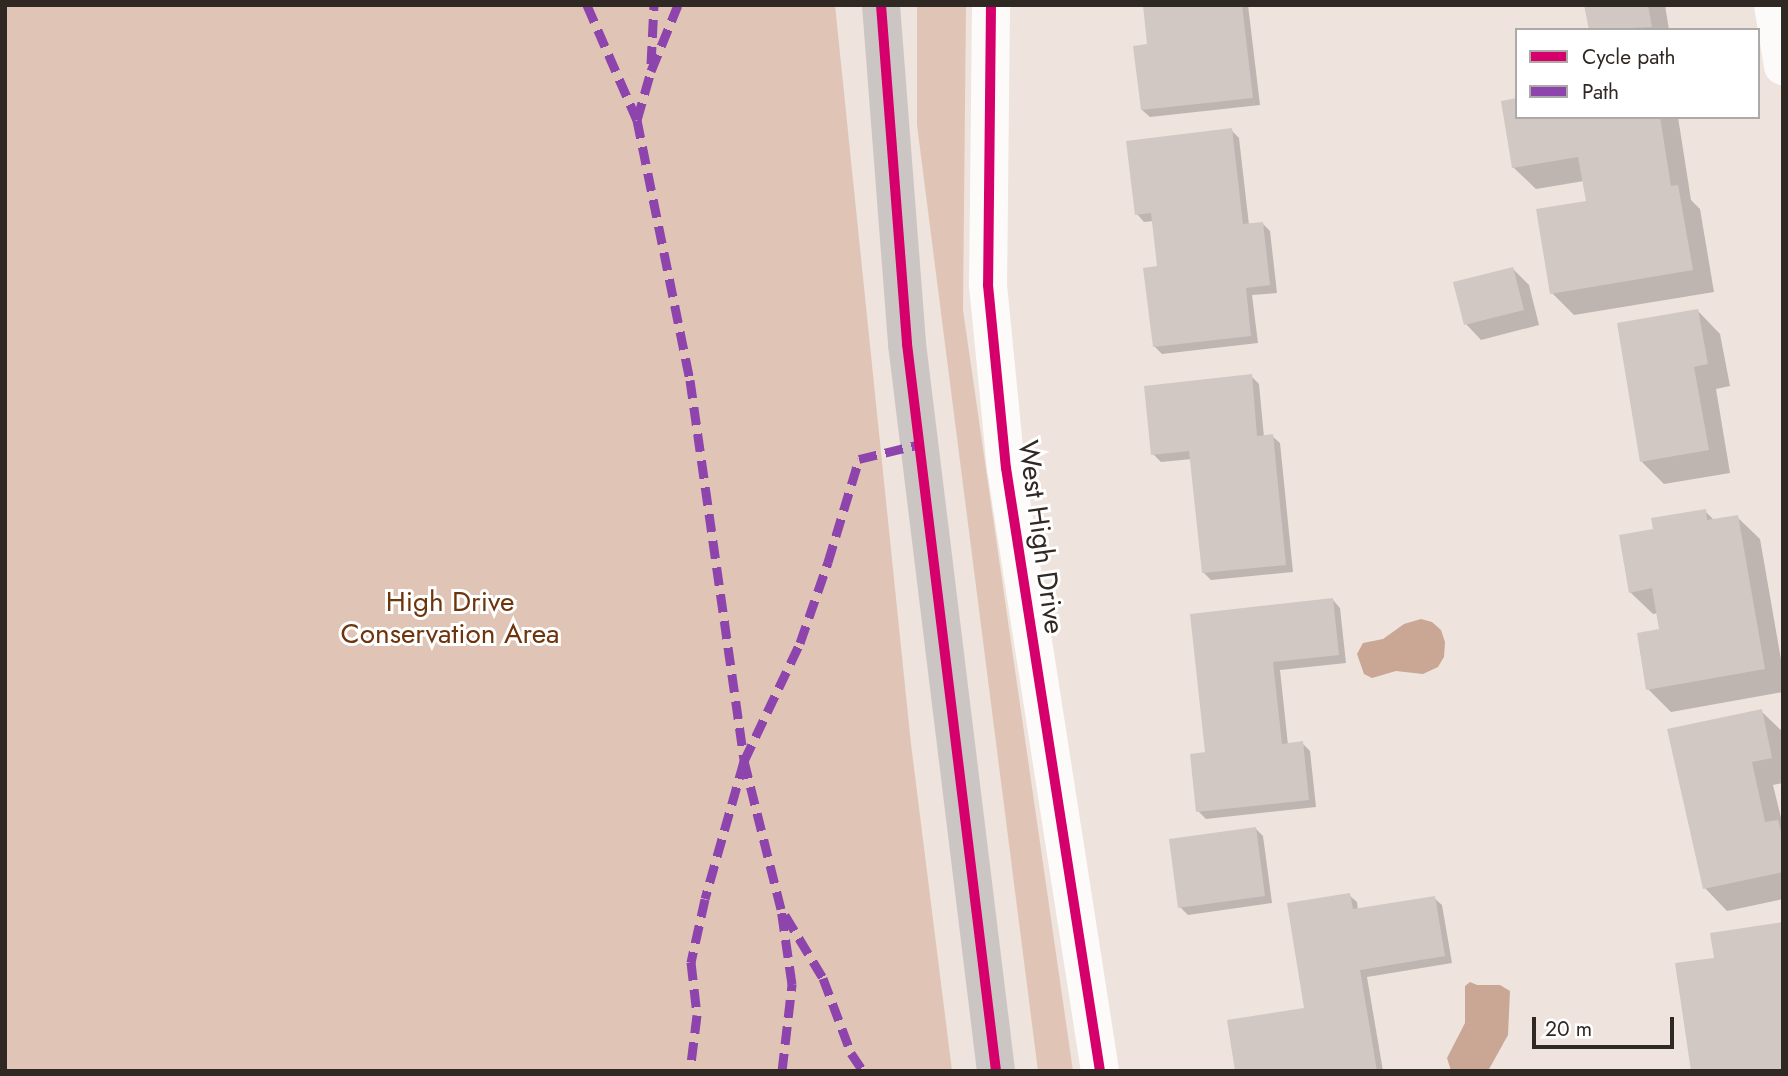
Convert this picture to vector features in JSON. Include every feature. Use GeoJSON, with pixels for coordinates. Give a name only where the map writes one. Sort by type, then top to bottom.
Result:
{"type":"FeatureCollection","features":[{"type":"Feature","properties":{"kind":"main road"},"geometry":{"type":"LineString","coordinates":[[881,5],[907,344],[996,1071]]}},
{"type":"Feature","properties":{"kind":"street","name":"West High Drive"},"geometry":{"type":"LineString","coordinates":[[991,5],[988,285],[1006,468],[1100,1071]]}},
{"type":"Feature","properties":{"kind":"street"},"geometry":{"type":"LineString","coordinates":[[1773,5],[1783,66]]}},
{"type":"Feature","properties":{"kind":"green space","name":"High Drive Conservation Area"},"geometry":{"type":"Polygon","coordinates":[[[5,5],[835,5],[911,744],[952,1071],[5,1071],[5,5]]]}},
{"type":"Feature","properties":{"kind":"green space"},"geometry":{"type":"Polygon","coordinates":[[[917,5],[966,5],[963,310],[1073,1071],[1038,1071],[917,125],[917,5]]]}},
{"type":"Feature","properties":{"kind":"shaded area"},"geometry":{"type":"Polygon","coordinates":[[[1421,619],[1432,622],[1441,630],[1445,642],[1444,657],[1438,667],[1423,674],[1396,671],[1372,678],[1364,674],[1357,654],[1363,643],[1383,639],[1404,624],[1421,619]]]}},
{"type":"Feature","properties":{"kind":"shaded area"},"geometry":{"type":"Polygon","coordinates":[[[1470,982],[1477,985],[1500,985],[1510,991],[1508,1035],[1488,1071],[1451,1071],[1447,1058],[1465,1023],[1465,986],[1470,982]]]}},
{"type":"Feature","properties":{"kind":"building"},"geometry":{"type":"Polygon","coordinates":[[[1143,5],[1242,5],[1253,98],[1141,110],[1133,46],[1147,44],[1143,5]]]}},
{"type":"Feature","properties":{"kind":"building"},"geometry":{"type":"Polygon","coordinates":[[[1584,5],[1648,5],[1652,27],[1589,28],[1584,5]]]}},
{"type":"Feature","properties":{"kind":"building"},"geometry":{"type":"Polygon","coordinates":[[[1515,98],[1515,119],[1660,119],[1671,186],[1678,185],[1693,270],[1550,294],[1536,209],[1586,201],[1578,157],[1512,168],[1501,101],[1515,98]]]}},
{"type":"Feature","properties":{"kind":"building"},"geometry":{"type":"Polygon","coordinates":[[[1232,128],[1243,224],[1263,222],[1270,285],[1246,288],[1251,336],[1153,347],[1143,268],[1157,266],[1151,213],[1135,215],[1126,141],[1232,128]]]}},
{"type":"Feature","properties":{"kind":"building"},"geometry":{"type":"Polygon","coordinates":[[[1513,267],[1524,310],[1464,325],[1453,282],[1513,267]]]}},
{"type":"Feature","properties":{"kind":"building"},"geometry":{"type":"Polygon","coordinates":[[[1698,309],[1708,364],[1694,367],[1709,450],[1640,462],[1617,323],[1698,309]]]}},
{"type":"Feature","properties":{"kind":"building"},"geometry":{"type":"Polygon","coordinates":[[[1252,374],[1257,436],[1273,434],[1286,565],[1202,573],[1189,451],[1151,455],[1144,386],[1252,374]]]}},
{"type":"Feature","properties":{"kind":"building"},"geometry":{"type":"Polygon","coordinates":[[[1706,509],[1707,520],[1738,515],[1765,669],[1646,690],[1637,633],[1659,629],[1652,588],[1629,593],[1619,535],[1653,529],[1651,518],[1706,509]]]}},
{"type":"Feature","properties":{"kind":"building"},"geometry":{"type":"Polygon","coordinates":[[[1333,598],[1339,655],[1273,662],[1282,744],[1303,741],[1309,800],[1196,812],[1190,754],[1205,752],[1190,614],[1333,598]]]}},
{"type":"Feature","properties":{"kind":"building"},"geometry":{"type":"Polygon","coordinates":[[[1762,709],[1772,758],[1752,762],[1765,822],[1778,820],[1783,840],[1783,872],[1703,889],[1667,729],[1762,709]]]}},
{"type":"Feature","properties":{"kind":"building"},"geometry":{"type":"Polygon","coordinates":[[[1256,827],[1265,896],[1178,908],[1169,839],[1256,827]]]}},
{"type":"Feature","properties":{"kind":"building"},"geometry":{"type":"Polygon","coordinates":[[[1350,893],[1353,909],[1435,896],[1445,956],[1360,970],[1377,1071],[1235,1071],[1227,1020],[1304,1008],[1287,903],[1350,893]]]}},
{"type":"Feature","properties":{"kind":"building"},"geometry":{"type":"Polygon","coordinates":[[[1783,922],[1783,1071],[1691,1071],[1675,963],[1714,958],[1710,933],[1783,922]]]}},
{"type":"Feature","properties":{"kind":"marked path"},"geometry":{"type":"LineString","coordinates":[[587,5],[637,120],[690,380],[744,761],[705,899],[691,962],[697,1015],[690,1071]]}},
{"type":"Feature","properties":{"kind":"marked path"},"geometry":{"type":"LineString","coordinates":[[651,64],[654,5]]}},
{"type":"Feature","properties":{"kind":"marked path"},"geometry":{"type":"LineString","coordinates":[[637,120],[651,71],[678,5]]}},
{"type":"Feature","properties":{"kind":"marked path"},"geometry":{"type":"LineString","coordinates":[[782,1071],[792,984],[781,909],[744,761],[800,643],[859,459],[921,444]]}},
{"type":"Feature","properties":{"kind":"marked path"},"geometry":{"type":"LineString","coordinates":[[785,915],[823,978],[851,1053],[863,1071]]}},
{"type":"Feature","properties":{"kind":"cycle path"},"geometry":{"type":"LineString","coordinates":[[881,5],[907,344],[996,1071]]}},
{"type":"Feature","properties":{"kind":"cycle path"},"geometry":{"type":"LineString","coordinates":[[991,5],[988,285],[1006,468],[1100,1071]]}}]}
